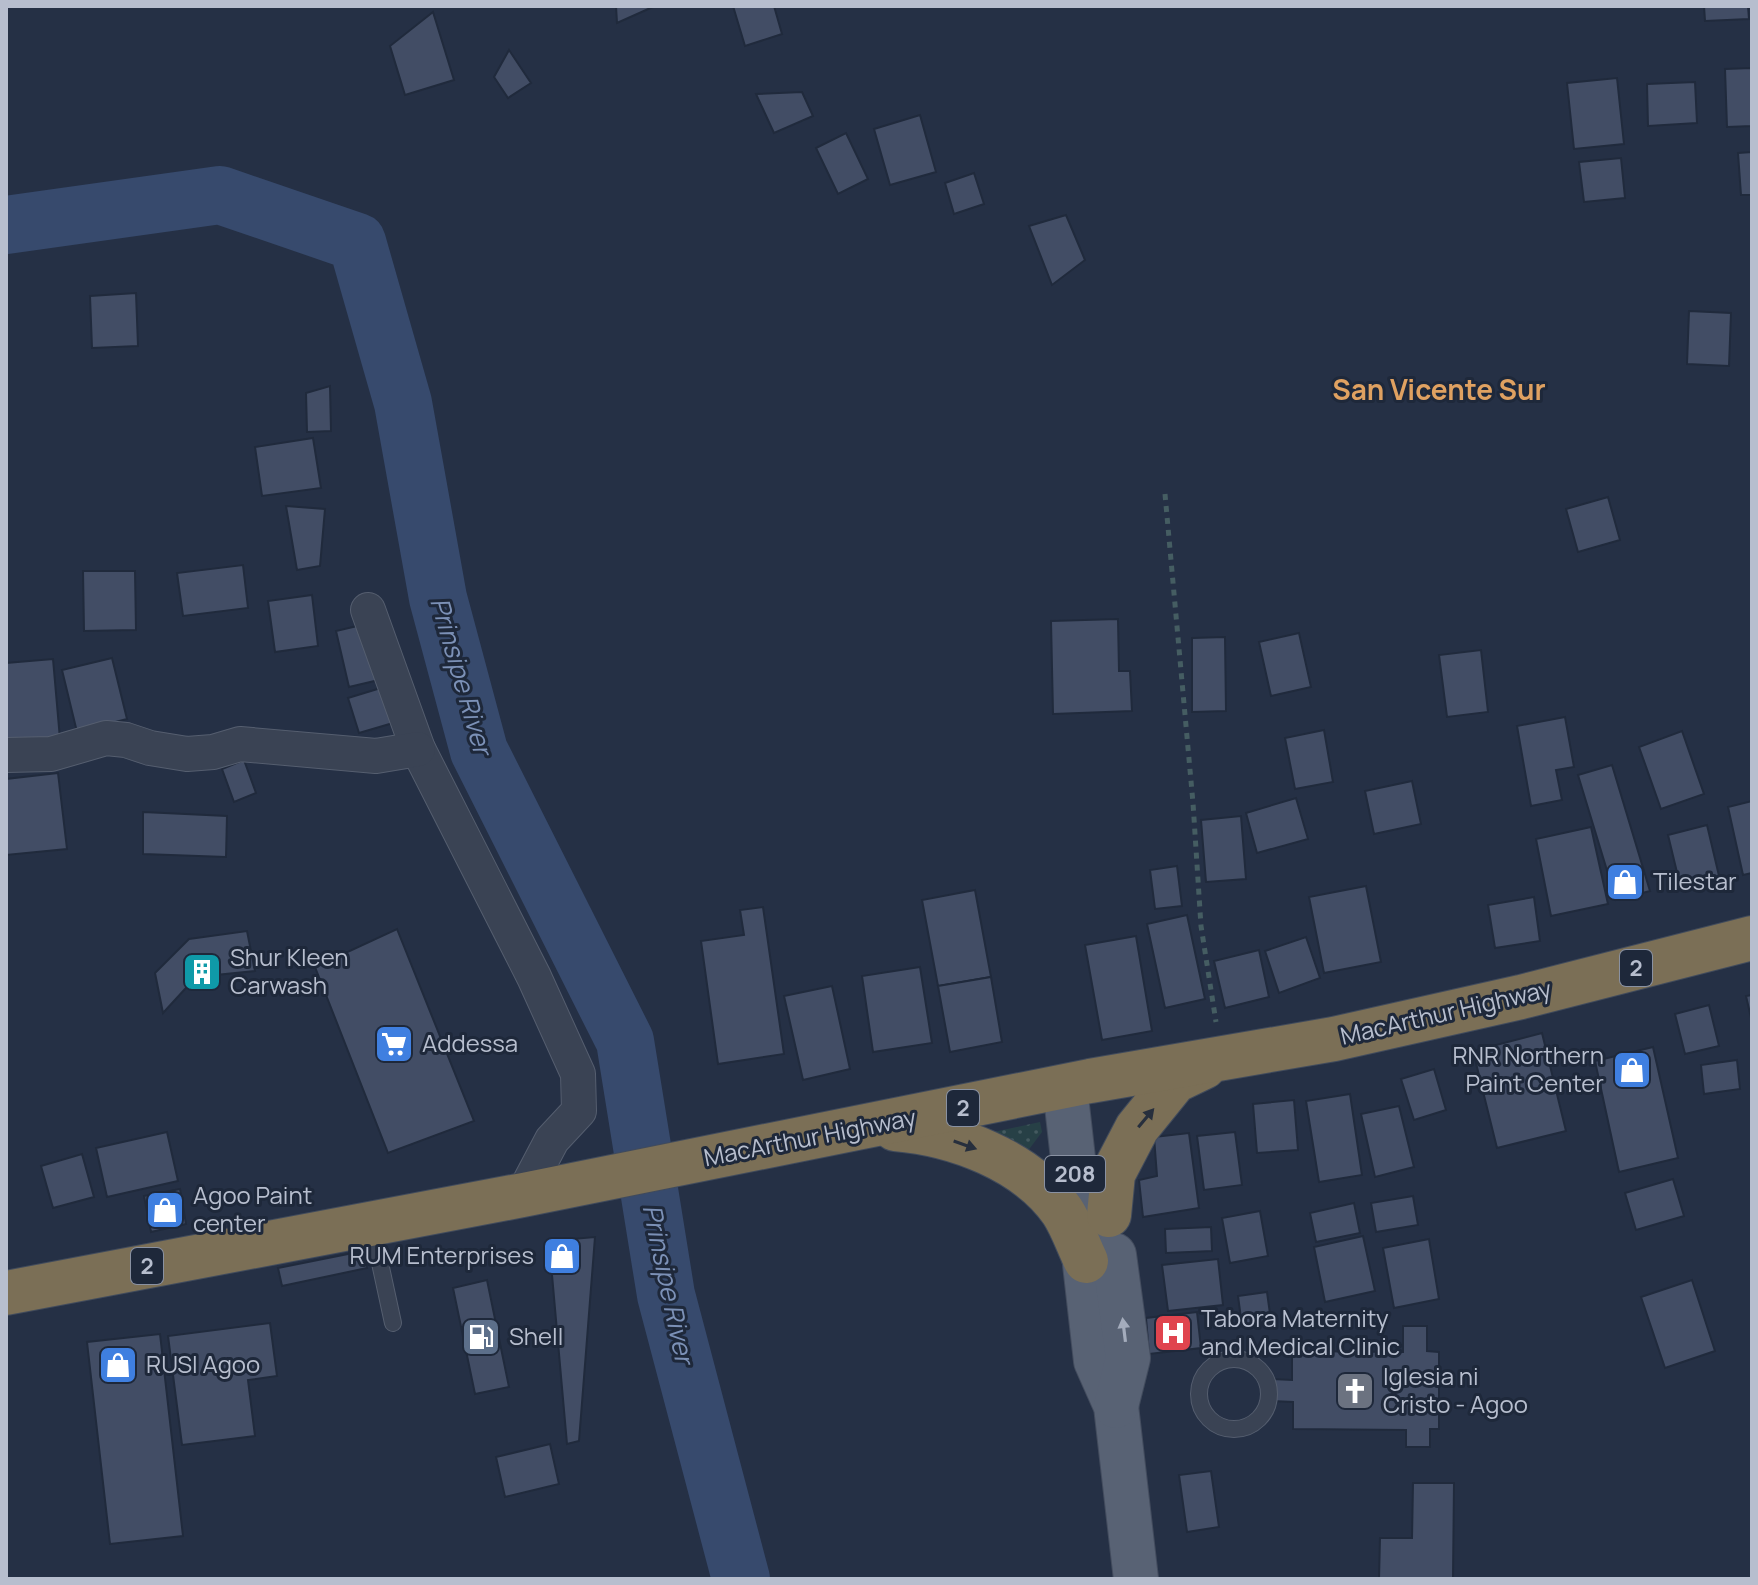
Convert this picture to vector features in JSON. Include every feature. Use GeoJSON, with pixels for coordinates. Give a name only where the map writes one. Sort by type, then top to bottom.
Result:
{"type":"FeatureCollection","features":[{"type":"Feature","properties":{"kind":"highway","name":"MacArthur Highway"},"geometry":{"type":"LineString","coordinates":[[6,1293],[523,1195],[1077,1084],[1216,1044],[1334,1039],[1521,997],[1752,938]]}},
{"type":"Feature","properties":{"kind":"highway"},"geometry":{"type":"LineString","coordinates":[[1109,1215],[1113,1174],[1137,1128],[1175,1081],[1216,1044]]}},
{"type":"Feature","properties":{"kind":"highway"},"geometry":{"type":"LineString","coordinates":[[861,1126],[928,1132],[979,1150],[1028,1176],[1062,1211],[1086,1261]]}},
{"type":"Feature","properties":{"kind":"main road","name":"208"},"geometry":{"type":"LineString","coordinates":[[1077,1084],[1109,1215],[1128,1358],[1116,1406]]}},
{"type":"Feature","properties":{"kind":"main road","name":"208"},"geometry":{"type":"LineString","coordinates":[[1077,1084],[1086,1261],[1096,1361],[1116,1406],[1136,1579]]}},
{"type":"Feature","properties":{"kind":"street"},"geometry":{"type":"LineString","coordinates":[[368,610],[418,749],[534,977],[578,1074],[579,1111],[552,1140],[523,1195]]}},
{"type":"Feature","properties":{"kind":"street"},"geometry":{"type":"LineString","coordinates":[[6,755],[51,754],[106,738],[187,754],[213,752],[240,744],[376,756],[418,749]]}},
{"type":"Feature","properties":{"kind":"lane"},"geometry":{"type":"LineString","coordinates":[[372,1224],[393,1323]]}},
{"type":"Feature","properties":{"kind":"lane"},"geometry":{"type":"LineString","coordinates":[[1234,1359],[1256,1367],[1268,1388],[1264,1412],[1245,1427],[1233,1429],[1211,1421],[1199,1400],[1199,1387],[1211,1367],[1234,1359]]}},
{"type":"Feature","properties":{"kind":"path"},"geometry":{"type":"LineString","coordinates":[[1165,494],[1201,926],[1216,1044]]}},
{"type":"Feature","properties":{"kind":"green space"},"geometry":{"type":"Polygon","coordinates":[[[1040,1122],[1042,1132],[1027,1152],[984,1134],[1040,1122]]]}},
{"type":"Feature","properties":{"kind":"building"},"geometry":{"type":"Polygon","coordinates":[[[616,6],[655,6],[617,23],[616,6]]]}},
{"type":"Feature","properties":{"kind":"building"},"geometry":{"type":"Polygon","coordinates":[[[733,6],[774,6],[782,34],[745,46],[733,6]]]}},
{"type":"Feature","properties":{"kind":"building"},"geometry":{"type":"Polygon","coordinates":[[[1704,6],[1748,6],[1749,19],[1705,21],[1704,6]]]}},
{"type":"Feature","properties":{"kind":"building"},"geometry":{"type":"Polygon","coordinates":[[[433,12],[454,80],[405,95],[390,46],[433,12]]]}},
{"type":"Feature","properties":{"kind":"building"},"geometry":{"type":"Polygon","coordinates":[[[509,50],[531,83],[508,98],[494,77],[509,50]]]}},
{"type":"Feature","properties":{"kind":"building"},"geometry":{"type":"Polygon","coordinates":[[[1752,68],[1752,126],[1727,127],[1725,69],[1752,68]]]}},
{"type":"Feature","properties":{"kind":"building"},"geometry":{"type":"Polygon","coordinates":[[[1617,78],[1624,144],[1574,149],[1567,83],[1617,78]]]}},
{"type":"Feature","properties":{"kind":"building"},"geometry":{"type":"Polygon","coordinates":[[[1695,82],[1697,123],[1648,126],[1647,84],[1695,82]]]}},
{"type":"Feature","properties":{"kind":"building"},"geometry":{"type":"Polygon","coordinates":[[[802,92],[813,116],[774,133],[756,94],[802,92]]]}},
{"type":"Feature","properties":{"kind":"building"},"geometry":{"type":"Polygon","coordinates":[[[920,115],[936,172],[890,185],[874,129],[920,115]]]}},
{"type":"Feature","properties":{"kind":"building"},"geometry":{"type":"Polygon","coordinates":[[[846,133],[868,179],[838,194],[816,148],[846,133]]]}},
{"type":"Feature","properties":{"kind":"building"},"geometry":{"type":"Polygon","coordinates":[[[1752,152],[1752,195],[1741,195],[1738,153],[1752,152]]]}},
{"type":"Feature","properties":{"kind":"building"},"geometry":{"type":"Polygon","coordinates":[[[1621,158],[1625,198],[1584,202],[1579,162],[1621,158]]]}},
{"type":"Feature","properties":{"kind":"building"},"geometry":{"type":"Polygon","coordinates":[[[974,173],[984,204],[954,214],[945,183],[974,173]]]}},
{"type":"Feature","properties":{"kind":"building"},"geometry":{"type":"Polygon","coordinates":[[[1066,215],[1085,260],[1052,285],[1029,226],[1066,215]]]}},
{"type":"Feature","properties":{"kind":"building"},"geometry":{"type":"Polygon","coordinates":[[[136,293],[138,346],[92,348],[90,296],[136,293]]]}},
{"type":"Feature","properties":{"kind":"building"},"geometry":{"type":"Polygon","coordinates":[[[1689,311],[1731,313],[1729,366],[1687,364],[1689,311]]]}},
{"type":"Feature","properties":{"kind":"building"},"geometry":{"type":"Polygon","coordinates":[[[330,386],[331,431],[307,432],[306,393],[330,386]]]}},
{"type":"Feature","properties":{"kind":"building"},"geometry":{"type":"Polygon","coordinates":[[[313,438],[321,488],[262,496],[255,447],[313,438]]]}},
{"type":"Feature","properties":{"kind":"building"},"geometry":{"type":"Polygon","coordinates":[[[1608,497],[1620,540],[1578,552],[1566,509],[1608,497]]]}},
{"type":"Feature","properties":{"kind":"building"},"geometry":{"type":"Polygon","coordinates":[[[286,506],[325,509],[320,566],[297,570],[286,506]]]}},
{"type":"Feature","properties":{"kind":"building"},"geometry":{"type":"Polygon","coordinates":[[[243,565],[248,608],[183,616],[177,573],[243,565]]]}},
{"type":"Feature","properties":{"kind":"building"},"geometry":{"type":"Polygon","coordinates":[[[83,571],[135,571],[136,630],[84,631],[83,571]]]}},
{"type":"Feature","properties":{"kind":"building"},"geometry":{"type":"Polygon","coordinates":[[[312,595],[318,646],[275,652],[268,601],[312,595]]]}},
{"type":"Feature","properties":{"kind":"building"},"geometry":{"type":"Polygon","coordinates":[[[1118,619],[1119,671],[1130,671],[1132,711],[1053,714],[1051,621],[1118,619]]]}},
{"type":"Feature","properties":{"kind":"building"},"geometry":{"type":"Polygon","coordinates":[[[370,623],[383,679],[349,687],[336,631],[370,623]]]}},
{"type":"Feature","properties":{"kind":"building"},"geometry":{"type":"Polygon","coordinates":[[[1299,633],[1311,687],[1271,696],[1259,642],[1299,633]]]}},
{"type":"Feature","properties":{"kind":"building"},"geometry":{"type":"Polygon","coordinates":[[[1225,637],[1226,711],[1192,712],[1192,638],[1225,637]]]}},
{"type":"Feature","properties":{"kind":"building"},"geometry":{"type":"Polygon","coordinates":[[[1481,650],[1488,712],[1447,717],[1439,655],[1481,650]]]}},
{"type":"Feature","properties":{"kind":"building"},"geometry":{"type":"Polygon","coordinates":[[[112,658],[127,719],[77,732],[62,670],[112,658]]]}},
{"type":"Feature","properties":{"kind":"building"},"geometry":{"type":"Polygon","coordinates":[[[53,659],[60,739],[6,744],[6,663],[53,659]]]}},
{"type":"Feature","properties":{"kind":"building"},"geometry":{"type":"Polygon","coordinates":[[[384,687],[393,723],[359,733],[348,698],[384,687]]]}},
{"type":"Feature","properties":{"kind":"building"},"geometry":{"type":"Polygon","coordinates":[[[1565,717],[1574,767],[1556,770],[1562,800],[1531,806],[1517,726],[1565,717]]]}},
{"type":"Feature","properties":{"kind":"building"},"geometry":{"type":"Polygon","coordinates":[[[1324,730],[1333,782],[1295,789],[1285,738],[1324,730]]]}},
{"type":"Feature","properties":{"kind":"building"},"geometry":{"type":"Polygon","coordinates":[[[1682,731],[1704,794],[1661,809],[1639,747],[1682,731]]]}},
{"type":"Feature","properties":{"kind":"building"},"geometry":{"type":"Polygon","coordinates":[[[244,760],[256,793],[234,802],[222,769],[244,760]]]}},
{"type":"Feature","properties":{"kind":"building"},"geometry":{"type":"Polygon","coordinates":[[[1612,765],[1650,891],[1616,900],[1578,775],[1612,765]]]}},
{"type":"Feature","properties":{"kind":"building"},"geometry":{"type":"Polygon","coordinates":[[[58,773],[67,849],[6,855],[6,779],[58,773]]]}},
{"type":"Feature","properties":{"kind":"building"},"geometry":{"type":"Polygon","coordinates":[[[1412,781],[1421,824],[1374,834],[1365,791],[1412,781]]]}},
{"type":"Feature","properties":{"kind":"building"},"geometry":{"type":"Polygon","coordinates":[[[1296,798],[1308,839],[1257,853],[1246,813],[1296,798]]]}},
{"type":"Feature","properties":{"kind":"building"},"geometry":{"type":"Polygon","coordinates":[[[1752,801],[1752,873],[1743,875],[1728,807],[1752,801]]]}},
{"type":"Feature","properties":{"kind":"building"},"geometry":{"type":"Polygon","coordinates":[[[143,812],[227,816],[226,857],[143,854],[143,812]]]}},
{"type":"Feature","properties":{"kind":"building"},"geometry":{"type":"Polygon","coordinates":[[[1241,816],[1246,879],[1206,882],[1201,820],[1241,816]]]}},
{"type":"Feature","properties":{"kind":"building"},"geometry":{"type":"Polygon","coordinates":[[[1707,825],[1720,880],[1681,889],[1668,835],[1707,825]]]}},
{"type":"Feature","properties":{"kind":"building"},"geometry":{"type":"Polygon","coordinates":[[[1591,827],[1608,904],[1551,916],[1536,839],[1591,827]]]}},
{"type":"Feature","properties":{"kind":"building"},"geometry":{"type":"Polygon","coordinates":[[[1177,866],[1182,906],[1155,909],[1150,870],[1177,866]]]}},
{"type":"Feature","properties":{"kind":"building"},"geometry":{"type":"Polygon","coordinates":[[[1366,886],[1381,962],[1324,973],[1309,897],[1366,886]]]}},
{"type":"Feature","properties":{"kind":"building"},"geometry":{"type":"Polygon","coordinates":[[[975,890],[991,977],[938,986],[922,900],[975,890]]]}},
{"type":"Feature","properties":{"kind":"building"},"geometry":{"type":"Polygon","coordinates":[[[1534,897],[1540,941],[1495,948],[1488,905],[1534,897]]]}},
{"type":"Feature","properties":{"kind":"building"},"geometry":{"type":"Polygon","coordinates":[[[763,907],[784,1054],[718,1064],[701,941],[744,935],[740,910],[763,907]]]}},
{"type":"Feature","properties":{"kind":"building"},"geometry":{"type":"Polygon","coordinates":[[[1187,915],[1205,999],[1165,1008],[1147,924],[1187,915]]]}},
{"type":"Feature","properties":{"kind":"building","name":"Addessa"},"geometry":{"type":"Polygon","coordinates":[[[397,929],[474,1121],[388,1153],[315,967],[397,929]]]}},
{"type":"Feature","properties":{"kind":"building","name":"Shur Kleen Carwash"},"geometry":{"type":"Polygon","coordinates":[[[247,931],[255,971],[196,977],[163,1013],[155,973],[189,939],[247,931]]]}},
{"type":"Feature","properties":{"kind":"building"},"geometry":{"type":"Polygon","coordinates":[[[1136,936],[1152,1031],[1102,1040],[1085,945],[1136,936]]]}},
{"type":"Feature","properties":{"kind":"building"},"geometry":{"type":"Polygon","coordinates":[[[1306,937],[1320,978],[1279,993],[1265,951],[1306,937]]]}},
{"type":"Feature","properties":{"kind":"building"},"geometry":{"type":"Polygon","coordinates":[[[1259,950],[1269,997],[1225,1008],[1214,961],[1259,950]]]}},
{"type":"Feature","properties":{"kind":"building"},"geometry":{"type":"Polygon","coordinates":[[[920,967],[932,1043],[873,1052],[862,976],[920,967]]]}},
{"type":"Feature","properties":{"kind":"building"},"geometry":{"type":"Polygon","coordinates":[[[991,977],[1002,1042],[950,1052],[938,986],[991,977]]]}},
{"type":"Feature","properties":{"kind":"building"},"geometry":{"type":"Polygon","coordinates":[[[832,986],[850,1069],[803,1080],[784,996],[832,986]]]}},
{"type":"Feature","properties":{"kind":"building"},"geometry":{"type":"Polygon","coordinates":[[[1752,995],[1752,1022],[1746,996],[1752,995]]]}},
{"type":"Feature","properties":{"kind":"building"},"geometry":{"type":"Polygon","coordinates":[[[1709,1005],[1719,1046],[1685,1054],[1675,1014],[1709,1005]]]}},
{"type":"Feature","properties":{"kind":"building"},"geometry":{"type":"Polygon","coordinates":[[[1542,1033],[1566,1131],[1497,1148],[1473,1051],[1542,1033]]]}},
{"type":"Feature","properties":{"kind":"building"},"geometry":{"type":"Polygon","coordinates":[[[1653,1047],[1678,1158],[1619,1172],[1595,1061],[1653,1047]]]}},
{"type":"Feature","properties":{"kind":"building"},"geometry":{"type":"Polygon","coordinates":[[[1737,1060],[1740,1089],[1704,1094],[1701,1065],[1737,1060]]]}},
{"type":"Feature","properties":{"kind":"building"},"geometry":{"type":"Polygon","coordinates":[[[1434,1069],[1446,1110],[1414,1120],[1401,1079],[1434,1069]]]}},
{"type":"Feature","properties":{"kind":"building"},"geometry":{"type":"Polygon","coordinates":[[[1350,1094],[1362,1175],[1319,1182],[1306,1101],[1350,1094]]]}},
{"type":"Feature","properties":{"kind":"building"},"geometry":{"type":"Polygon","coordinates":[[[1294,1100],[1298,1150],[1257,1153],[1253,1104],[1294,1100]]]}},
{"type":"Feature","properties":{"kind":"building"},"geometry":{"type":"Polygon","coordinates":[[[1399,1106],[1414,1167],[1375,1177],[1361,1114],[1399,1106]]]}},
{"type":"Feature","properties":{"kind":"building"},"geometry":{"type":"Polygon","coordinates":[[[167,1132],[178,1181],[107,1197],[96,1148],[167,1132]]]}},
{"type":"Feature","properties":{"kind":"building"},"geometry":{"type":"Polygon","coordinates":[[[1235,1132],[1242,1185],[1204,1190],[1197,1136],[1235,1132]]]}},
{"type":"Feature","properties":{"kind":"building"},"geometry":{"type":"Polygon","coordinates":[[[1189,1133],[1199,1208],[1143,1217],[1139,1180],[1157,1176],[1154,1137],[1189,1133]]]}},
{"type":"Feature","properties":{"kind":"building"},"geometry":{"type":"Polygon","coordinates":[[[82,1154],[94,1197],[53,1208],[41,1166],[82,1154]]]}},
{"type":"Feature","properties":{"kind":"building"},"geometry":{"type":"Polygon","coordinates":[[[1673,1179],[1684,1216],[1636,1230],[1625,1193],[1673,1179]]]}},
{"type":"Feature","properties":{"kind":"building","name":"Agoo Paint center"},"geometry":{"type":"Polygon","coordinates":[[[180,1189],[186,1224],[151,1232],[144,1196],[180,1189]]]}},
{"type":"Feature","properties":{"kind":"building"},"geometry":{"type":"Polygon","coordinates":[[[1413,1196],[1418,1225],[1376,1232],[1371,1203],[1413,1196]]]}},
{"type":"Feature","properties":{"kind":"building"},"geometry":{"type":"Polygon","coordinates":[[[1354,1203],[1360,1233],[1316,1242],[1310,1213],[1354,1203]]]}},
{"type":"Feature","properties":{"kind":"building"},"geometry":{"type":"Polygon","coordinates":[[[1260,1211],[1268,1256],[1230,1263],[1222,1218],[1260,1211]]]}},
{"type":"Feature","properties":{"kind":"building"},"geometry":{"type":"Polygon","coordinates":[[[1211,1227],[1212,1251],[1166,1253],[1165,1229],[1211,1227]]]}},
{"type":"Feature","properties":{"kind":"building"},"geometry":{"type":"Polygon","coordinates":[[[1363,1236],[1375,1291],[1325,1302],[1314,1247],[1363,1236]]]}},
{"type":"Feature","properties":{"kind":"building"},"geometry":{"type":"Polygon","coordinates":[[[595,1237],[579,1441],[567,1444],[549,1241],[595,1237]]]}},
{"type":"Feature","properties":{"kind":"building"},"geometry":{"type":"Polygon","coordinates":[[[1429,1239],[1439,1299],[1394,1308],[1383,1248],[1429,1239]]]}},
{"type":"Feature","properties":{"kind":"building"},"geometry":{"type":"Polygon","coordinates":[[[363,1251],[367,1268],[282,1286],[278,1268],[363,1251]]]}},
{"type":"Feature","properties":{"kind":"building"},"geometry":{"type":"Polygon","coordinates":[[[1218,1259],[1223,1305],[1168,1311],[1162,1265],[1218,1259]]]}},
{"type":"Feature","properties":{"kind":"building","name":"Shell"},"geometry":{"type":"Polygon","coordinates":[[[487,1280],[509,1387],[475,1394],[453,1288],[487,1280]]]}},
{"type":"Feature","properties":{"kind":"building"},"geometry":{"type":"Polygon","coordinates":[[[1692,1280],[1715,1351],[1665,1368],[1641,1297],[1692,1280]]]}},
{"type":"Feature","properties":{"kind":"building"},"geometry":{"type":"Polygon","coordinates":[[[1267,1292],[1271,1321],[1242,1326],[1238,1296],[1267,1292]]]}},
{"type":"Feature","properties":{"kind":"building","name":"Tabora Maternity and Medical Clinic"},"geometry":{"type":"Polygon","coordinates":[[[1197,1312],[1201,1348],[1149,1354],[1146,1318],[1197,1312]]]}},
{"type":"Feature","properties":{"kind":"building"},"geometry":{"type":"Polygon","coordinates":[[[270,1323],[277,1376],[248,1380],[255,1436],[182,1445],[168,1336],[270,1323]]]}},
{"type":"Feature","properties":{"kind":"building","name":"Iglesia ni Cristo - Agoo"},"geometry":{"type":"Polygon","coordinates":[[[1403,1326],[1427,1326],[1427,1351],[1439,1352],[1439,1429],[1430,1429],[1430,1447],[1406,1447],[1406,1430],[1293,1429],[1293,1402],[1271,1401],[1272,1379],[1292,1380],[1292,1351],[1403,1352],[1403,1326]]]}},
{"type":"Feature","properties":{"kind":"building"},"geometry":{"type":"Polygon","coordinates":[[[160,1334],[183,1536],[110,1544],[87,1342],[160,1334]]]}},
{"type":"Feature","properties":{"kind":"building"},"geometry":{"type":"Polygon","coordinates":[[[550,1444],[559,1484],[505,1497],[496,1457],[550,1444]]]}},
{"type":"Feature","properties":{"kind":"building"},"geometry":{"type":"Polygon","coordinates":[[[1211,1471],[1219,1527],[1187,1532],[1179,1475],[1211,1471]]]}},
{"type":"Feature","properties":{"kind":"building"},"geometry":{"type":"Polygon","coordinates":[[[1413,1483],[1454,1483],[1453,1579],[1379,1579],[1380,1538],[1412,1538],[1413,1483]]]}},
{"type":"Feature","properties":{"kind":"waterway","name":"Prinsipe River"},"geometry":{"type":"LineString","coordinates":[[6,225],[220,195],[357,242],[403,403],[438,598],[479,751],[625,1041],[666,1295],[741,1579]]}},
{"type":"Feature","properties":{"kind":"place","name":"Tilestar"},"geometry":{"type":"Point","coordinates":[1625,882]}},
{"type":"Feature","properties":{"kind":"place","name":"Shur Kleen Carwash"},"geometry":{"type":"Point","coordinates":[202,972]}},
{"type":"Feature","properties":{"kind":"place","name":"Addessa"},"geometry":{"type":"Point","coordinates":[394,1044]}},
{"type":"Feature","properties":{"kind":"place","name":"RNR Northern Paint Center"},"geometry":{"type":"Point","coordinates":[1632,1070]}},
{"type":"Feature","properties":{"kind":"place","name":"Agoo Paint center"},"geometry":{"type":"Point","coordinates":[165,1210]}},
{"type":"Feature","properties":{"kind":"place","name":"RUM Enterprises"},"geometry":{"type":"Point","coordinates":[562,1256]}},
{"type":"Feature","properties":{"kind":"place","name":"Tabora Maternity and Medical Clinic"},"geometry":{"type":"Point","coordinates":[1173,1333]}},
{"type":"Feature","properties":{"kind":"place","name":"Shell"},"geometry":{"type":"Point","coordinates":[481,1337]}},
{"type":"Feature","properties":{"kind":"place","name":"RUSI Agoo"},"geometry":{"type":"Point","coordinates":[118,1365]}},
{"type":"Feature","properties":{"kind":"place","name":"Iglesia ni Cristo - Agoo"},"geometry":{"type":"Point","coordinates":[1355,1391]}},
{"type":"Feature","properties":{"kind":"district","name":"San Vicente Sur"},"geometry":{"type":"Point","coordinates":[1439,390]}}]}
